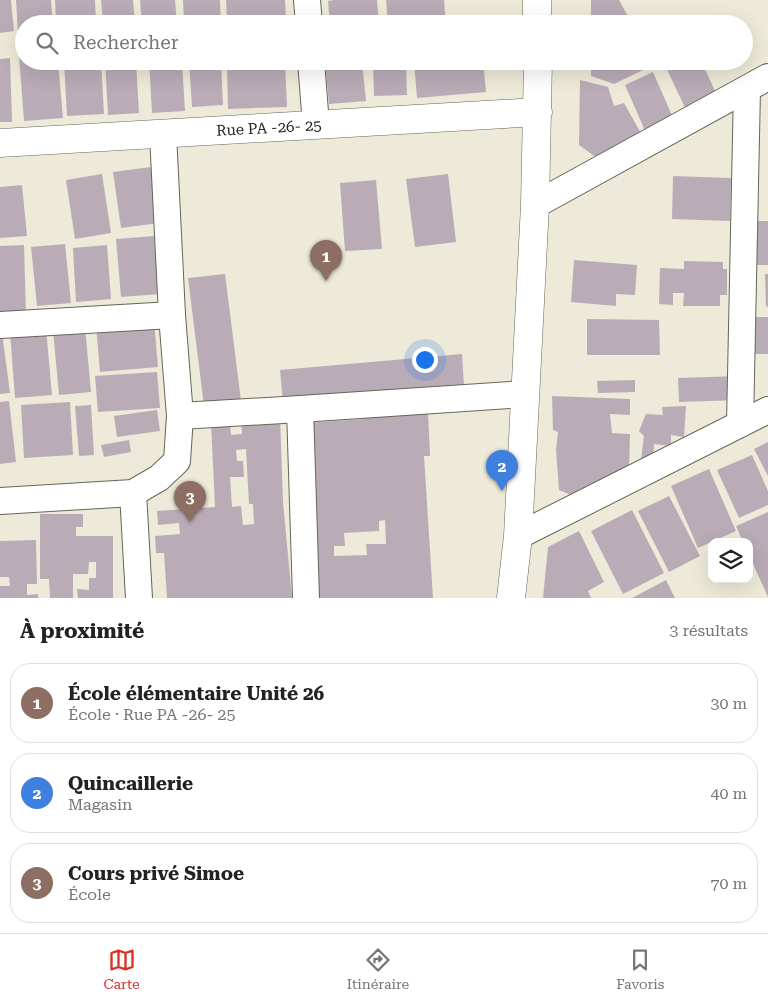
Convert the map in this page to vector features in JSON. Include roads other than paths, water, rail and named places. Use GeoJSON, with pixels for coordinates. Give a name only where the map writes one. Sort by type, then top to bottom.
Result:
{"type":"FeatureCollection","features":[{"type":"Feature","properties":{"kind":"street"},"geometry":{"type":"LineString","coordinates":[[307,0],[308,15]]}},
{"type":"Feature","properties":{"kind":"street"},"geometry":{"type":"LineString","coordinates":[[312,70],[316,125]]}},
{"type":"Feature","properties":{"kind":"street"},"geometry":{"type":"LineString","coordinates":[[511,598],[518,536],[535,205],[538,70]]}},
{"type":"Feature","properties":{"kind":"street"},"geometry":{"type":"LineString","coordinates":[[535,205],[757,83]]}},
{"type":"Feature","properties":{"kind":"street"},"geometry":{"type":"LineString","coordinates":[[740,424],[757,83]]}},
{"type":"Feature","properties":{"kind":"street","name":"Rue PA -26- 25"},"geometry":{"type":"LineString","coordinates":[[0,143],[538,112]]}},
{"type":"Feature","properties":{"kind":"street"},"geometry":{"type":"LineString","coordinates":[[0,501],[133,492],[159,478],[177,461],[180,416],[172,315],[163,134]]}},
{"type":"Feature","properties":{"kind":"street"},"geometry":{"type":"LineString","coordinates":[[0,325],[172,315]]}},
{"type":"Feature","properties":{"kind":"street"},"geometry":{"type":"LineString","coordinates":[[180,416],[300,410],[524,394]]}},
{"type":"Feature","properties":{"kind":"street"},"geometry":{"type":"LineString","coordinates":[[300,410],[306,598]]}},
{"type":"Feature","properties":{"kind":"street"},"geometry":{"type":"LineString","coordinates":[[518,536],[768,410]]}},
{"type":"Feature","properties":{"kind":"street"},"geometry":{"type":"LineString","coordinates":[[133,492],[139,598]]}},
{"type":"Feature","properties":{"kind":"place","name":"École élémentaire Unité 26"},"geometry":{"type":"Point","coordinates":[326,281]}},
{"type":"Feature","properties":{"kind":"place","name":"Quincaillerie"},"geometry":{"type":"Point","coordinates":[502,491]}},
{"type":"Feature","properties":{"kind":"place","name":"Cours privé Simoe"},"geometry":{"type":"Point","coordinates":[190,522]}}]}
